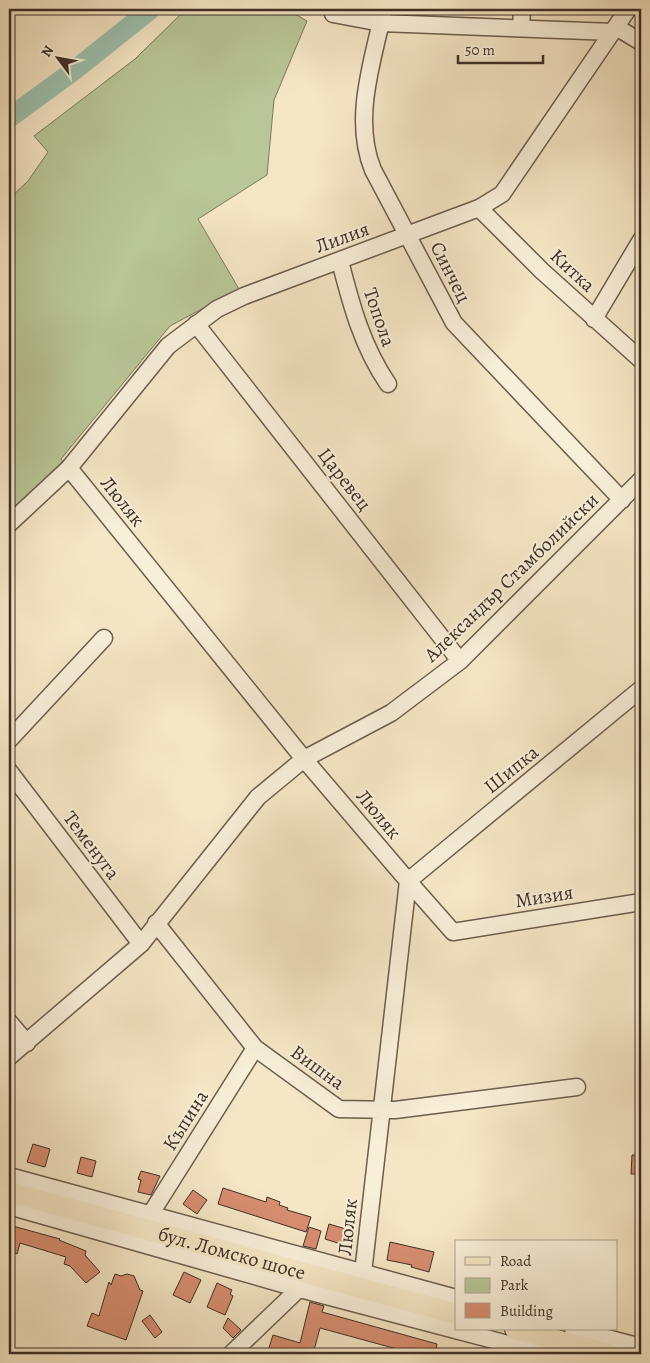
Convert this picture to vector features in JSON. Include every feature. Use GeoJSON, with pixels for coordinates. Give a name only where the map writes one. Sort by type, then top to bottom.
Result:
{"type":"FeatureCollection","features":[{"type":"Feature","properties":{"kind":"main road","name":"бул. Ломско шосе"},"geometry":{"type":"LineString","coordinates":[[9,1192],[295,1263],[306,1282],[455,1314]]}},
{"type":"Feature","properties":{"kind":"main road"},"geometry":{"type":"LineString","coordinates":[[520,1330],[609,1354]]}},
{"type":"Feature","properties":{"kind":"street"},"geometry":{"type":"LineString","coordinates":[[521,28],[522,9]]}},
{"type":"Feature","properties":{"kind":"street","name":"Лилия"},"geometry":{"type":"LineString","coordinates":[[9,524],[69,468],[160,354],[217,309],[244,296],[409,235],[479,208],[496,199],[510,185],[628,9]]}},
{"type":"Feature","properties":{"kind":"street"},"geometry":{"type":"LineString","coordinates":[[333,14],[383,16],[406,24],[614,29],[641,42]]}},
{"type":"Feature","properties":{"kind":"street","name":"Синчец"},"geometry":{"type":"LineString","coordinates":[[383,16],[363,122],[365,148],[373,170],[454,323],[622,500]]}},
{"type":"Feature","properties":{"kind":"street"},"geometry":{"type":"LineString","coordinates":[[376,46],[406,24]]}},
{"type":"Feature","properties":{"kind":"street","name":"Китка"},"geometry":{"type":"LineString","coordinates":[[479,208],[594,319],[641,360]]}},
{"type":"Feature","properties":{"kind":"street"},"geometry":{"type":"LineString","coordinates":[[594,319],[641,240]]}},
{"type":"Feature","properties":{"kind":"street","name":"Топола"},"geometry":{"type":"LineString","coordinates":[[340,261],[363,340],[374,363],[388,384]]}},
{"type":"Feature","properties":{"kind":"street","name":"Царевец"},"geometry":{"type":"LineString","coordinates":[[196,324],[460,661]]}},
{"type":"Feature","properties":{"kind":"street","name":"Люляк"},"geometry":{"type":"LineString","coordinates":[[69,468],[304,759],[408,881],[363,1273]]}},
{"type":"Feature","properties":{"kind":"street","name":"Александър Стамболийски"},"geometry":{"type":"LineString","coordinates":[[9,1058],[140,944],[258,797],[304,759],[391,713],[460,661],[641,480]]}},
{"type":"Feature","properties":{"kind":"street"},"geometry":{"type":"LineString","coordinates":[[9,740],[104,638]]}},
{"type":"Feature","properties":{"kind":"street","name":"Шипка"},"geometry":{"type":"LineString","coordinates":[[408,881],[641,689]]}},
{"type":"Feature","properties":{"kind":"street","name":"Теменуга"},"geometry":{"type":"LineString","coordinates":[[9,771],[140,944]]}},
{"type":"Feature","properties":{"kind":"street","name":"Мизия"},"geometry":{"type":"LineString","coordinates":[[408,881],[453,932],[641,902]]}},
{"type":"Feature","properties":{"kind":"street","name":"Вишна"},"geometry":{"type":"LineString","coordinates":[[156,923],[255,1048],[340,1109],[395,1110],[578,1087]]}},
{"type":"Feature","properties":{"kind":"street"},"geometry":{"type":"LineString","coordinates":[[9,1022],[27,1043]]}},
{"type":"Feature","properties":{"kind":"street","name":"Къпина"},"geometry":{"type":"LineString","coordinates":[[150,1215],[255,1048]]}},
{"type":"Feature","properties":{"kind":"street"},"geometry":{"type":"LineString","coordinates":[[9,1176],[150,1215],[295,1263],[363,1273],[455,1298]]}},
{"type":"Feature","properties":{"kind":"street"},"geometry":{"type":"LineString","coordinates":[[9,1206],[306,1282],[455,1327]]}},
{"type":"Feature","properties":{"kind":"street"},"geometry":{"type":"LineString","coordinates":[[231,1354],[306,1282]]}},
{"type":"Feature","properties":{"kind":"street"},"geometry":{"type":"LineString","coordinates":[[463,1330],[542,1354]]}},
{"type":"Feature","properties":{"kind":"street"},"geometry":{"type":"LineString","coordinates":[[578,1330],[641,1347]]}},
{"type":"Feature","properties":{"kind":"green space"},"geometry":{"type":"Polygon","coordinates":[[[186,9],[287,9],[307,21],[274,100],[267,175],[198,219],[239,289],[170,326],[61,459],[69,468],[9,524],[9,199],[28,181],[48,152],[34,136],[135,59],[186,9]]]}},
{"type":"Feature","properties":{"kind":"building"},"geometry":{"type":"Polygon","coordinates":[[[33,1144],[50,1149],[45,1167],[27,1162],[33,1144]]]}},
{"type":"Feature","properties":{"kind":"building"},"geometry":{"type":"Polygon","coordinates":[[[632,1155],[641,1155],[641,1174],[631,1174],[632,1155]]]}},
{"type":"Feature","properties":{"kind":"building"},"geometry":{"type":"Polygon","coordinates":[[[81,1157],[96,1161],[92,1177],[77,1173],[81,1157]]]}},
{"type":"Feature","properties":{"kind":"building"},"geometry":{"type":"Polygon","coordinates":[[[141,1171],[160,1176],[151,1195],[138,1192],[141,1180],[138,1179],[141,1171]]]}},
{"type":"Feature","properties":{"kind":"building"},"geometry":{"type":"Polygon","coordinates":[[[223,1188],[266,1202],[267,1197],[280,1202],[279,1205],[288,1208],[287,1210],[311,1217],[306,1232],[218,1204],[223,1188]]]}},
{"type":"Feature","properties":{"kind":"building"},"geometry":{"type":"Polygon","coordinates":[[[193,1190],[207,1200],[197,1214],[183,1204],[193,1190]]]}},
{"type":"Feature","properties":{"kind":"building"},"geometry":{"type":"Polygon","coordinates":[[[329,1224],[346,1229],[341,1244],[325,1239],[329,1224]]]}},
{"type":"Feature","properties":{"kind":"building"},"geometry":{"type":"Polygon","coordinates":[[[9,1225],[60,1239],[86,1251],[85,1255],[100,1272],[86,1283],[70,1266],[64,1264],[66,1257],[20,1243],[17,1254],[9,1251],[9,1225]]]}},
{"type":"Feature","properties":{"kind":"building"},"geometry":{"type":"Polygon","coordinates":[[[309,1227],[321,1231],[316,1249],[303,1246],[309,1227]]]}},
{"type":"Feature","properties":{"kind":"building"},"geometry":{"type":"Polygon","coordinates":[[[390,1242],[434,1252],[429,1272],[411,1267],[412,1265],[387,1260],[390,1242]]]}},
{"type":"Feature","properties":{"kind":"building"},"geometry":{"type":"Polygon","coordinates":[[[184,1272],[201,1280],[190,1303],[173,1295],[184,1272]]]}},
{"type":"Feature","properties":{"kind":"building"},"geometry":{"type":"Polygon","coordinates":[[[115,1274],[134,1276],[140,1290],[143,1291],[126,1340],[87,1326],[92,1313],[99,1316],[109,1282],[111,1285],[115,1274]]]}},
{"type":"Feature","properties":{"kind":"building"},"geometry":{"type":"Polygon","coordinates":[[[217,1283],[232,1290],[230,1294],[233,1296],[225,1315],[207,1307],[217,1283]]]}},
{"type":"Feature","properties":{"kind":"building"},"geometry":{"type":"Polygon","coordinates":[[[310,1302],[324,1306],[322,1312],[437,1344],[435,1354],[415,1354],[320,1328],[313,1354],[267,1354],[273,1335],[300,1343],[310,1302]]]}},
{"type":"Feature","properties":{"kind":"building"},"geometry":{"type":"Polygon","coordinates":[[[150,1315],[162,1332],[155,1338],[142,1321],[150,1315]]]}},
{"type":"Feature","properties":{"kind":"building"},"geometry":{"type":"Polygon","coordinates":[[[228,1318],[241,1330],[233,1338],[223,1328],[228,1318]]]}},
{"type":"Feature","properties":{"kind":"waterway"},"geometry":{"type":"LineString","coordinates":[[9,118],[76,69],[151,9]]}}]}
